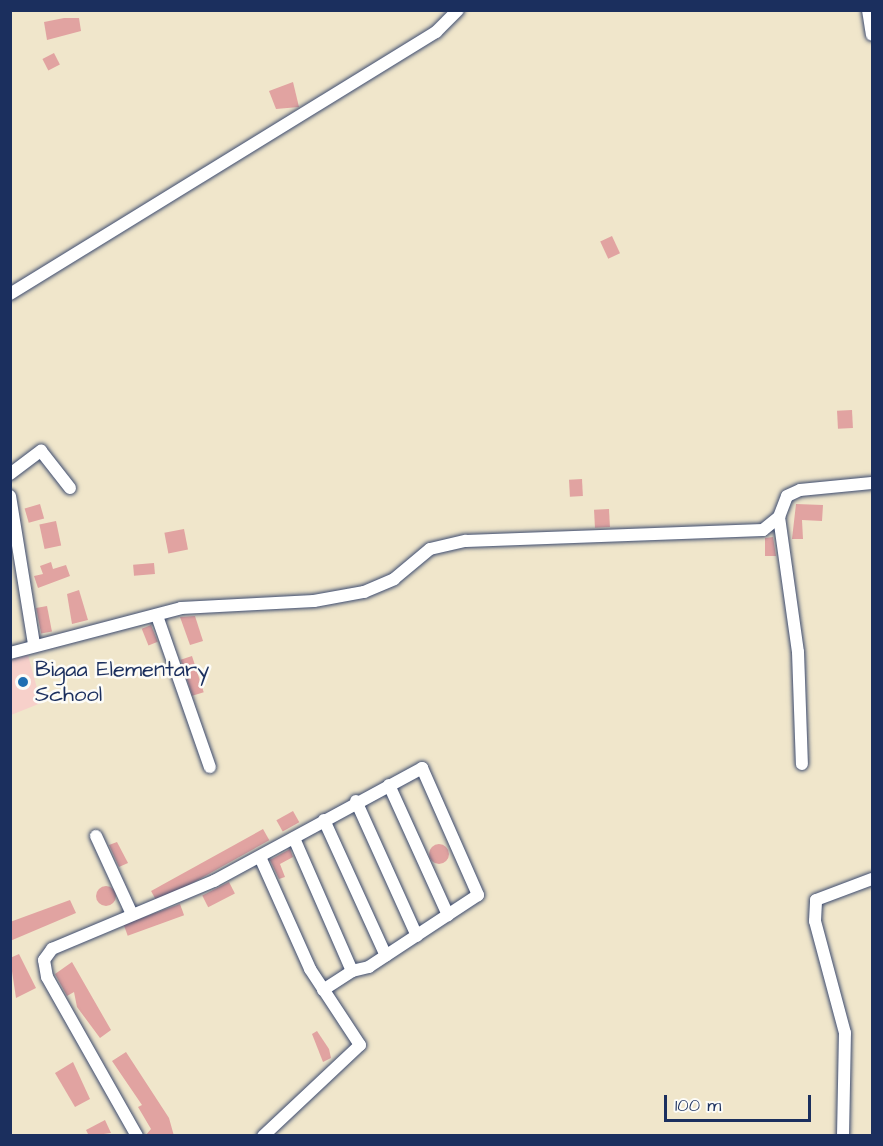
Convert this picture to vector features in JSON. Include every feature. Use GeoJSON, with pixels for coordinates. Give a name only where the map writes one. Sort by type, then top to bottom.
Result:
{"type":"FeatureCollection","features":[{"type":"Feature","properties":{"kind":"street"},"geometry":{"type":"LineString","coordinates":[[10,294],[436,32],[458,10]]}},
{"type":"Feature","properties":{"kind":"street"},"geometry":{"type":"LineString","coordinates":[[868,10],[873,35]]}},
{"type":"Feature","properties":{"kind":"street"},"geometry":{"type":"LineString","coordinates":[[10,474],[41,451],[70,488]]}},
{"type":"Feature","properties":{"kind":"street"},"geometry":{"type":"LineString","coordinates":[[10,653],[181,608],[314,601],[363,592],[394,579],[430,549],[466,541],[749,533],[770,526],[779,517],[787,496],[800,490],[873,483]]}},
{"type":"Feature","properties":{"kind":"street"},"geometry":{"type":"LineString","coordinates":[[10,496],[34,645]]}},
{"type":"Feature","properties":{"kind":"street"},"geometry":{"type":"LineString","coordinates":[[779,517],[798,651],[802,764]]}},
{"type":"Feature","properties":{"kind":"street"},"geometry":{"type":"LineString","coordinates":[[157,616],[210,767]]}},
{"type":"Feature","properties":{"kind":"street"},"geometry":{"type":"LineString","coordinates":[[137,1136],[47,977],[45,960],[68,940],[131,912],[214,881],[294,838],[356,801],[422,768],[478,895],[386,956],[352,971],[323,990]]}},
{"type":"Feature","properties":{"kind":"street"},"geometry":{"type":"LineString","coordinates":[[389,785],[448,915]]}},
{"type":"Feature","properties":{"kind":"street"},"geometry":{"type":"LineString","coordinates":[[356,801],[417,936]]}},
{"type":"Feature","properties":{"kind":"street"},"geometry":{"type":"LineString","coordinates":[[324,820],[386,956]]}},
{"type":"Feature","properties":{"kind":"street"},"geometry":{"type":"LineString","coordinates":[[96,837],[131,912]]}},
{"type":"Feature","properties":{"kind":"street"},"geometry":{"type":"LineString","coordinates":[[294,838],[352,971]]}},
{"type":"Feature","properties":{"kind":"street"},"geometry":{"type":"LineString","coordinates":[[260,857],[323,990],[358,1039],[359,1049],[263,1136]]}},
{"type":"Feature","properties":{"kind":"street"},"geometry":{"type":"LineString","coordinates":[[843,1136],[845,1033],[815,921],[816,900],[873,879]]}},
{"type":"Feature","properties":{"kind":"shaded area","name":"Bigaa Elementary School"},"geometry":{"type":"Polygon","coordinates":[[[28,655],[41,703],[11,715],[11,660],[28,655]]]}},
{"type":"Feature","properties":{"kind":"building"},"geometry":{"type":"Polygon","coordinates":[[[79,18],[81,31],[47,40],[44,22],[79,18]]]}},
{"type":"Feature","properties":{"kind":"building"},"geometry":{"type":"Polygon","coordinates":[[[54,53],[60,65],[48,70],[42,59],[54,53]]]}},
{"type":"Feature","properties":{"kind":"building"},"geometry":{"type":"Polygon","coordinates":[[[293,82],[299,107],[276,109],[269,91],[293,82]]]}},
{"type":"Feature","properties":{"kind":"building"},"geometry":{"type":"Polygon","coordinates":[[[612,236],[620,253],[608,259],[600,241],[612,236]]]}},
{"type":"Feature","properties":{"kind":"building"},"geometry":{"type":"Polygon","coordinates":[[[852,410],[853,428],[838,429],[837,411],[852,410]]]}},
{"type":"Feature","properties":{"kind":"building"},"geometry":{"type":"Polygon","coordinates":[[[582,479],[583,496],[570,497],[569,480],[582,479]]]}},
{"type":"Feature","properties":{"kind":"building"},"geometry":{"type":"Polygon","coordinates":[[[40,504],[44,518],[29,523],[25,508],[40,504]]]}},
{"type":"Feature","properties":{"kind":"building"},"geometry":{"type":"Polygon","coordinates":[[[796,504],[823,505],[822,521],[802,520],[803,539],[792,539],[796,504]]]}},
{"type":"Feature","properties":{"kind":"building"},"geometry":{"type":"Polygon","coordinates":[[[609,509],[610,527],[595,528],[594,510],[609,509]]]}},
{"type":"Feature","properties":{"kind":"building"},"geometry":{"type":"Polygon","coordinates":[[[56,521],[61,545],[45,549],[39,525],[56,521]]]}},
{"type":"Feature","properties":{"kind":"building"},"geometry":{"type":"Polygon","coordinates":[[[184,529],[188,550],[168,553],[164,533],[184,529]]]}},
{"type":"Feature","properties":{"kind":"building"},"geometry":{"type":"Polygon","coordinates":[[[773,537],[776,556],[765,556],[765,538],[773,537]]]}},
{"type":"Feature","properties":{"kind":"building"},"geometry":{"type":"Polygon","coordinates":[[[51,562],[53,569],[66,565],[70,576],[38,588],[34,576],[43,574],[40,566],[51,562]]]}},
{"type":"Feature","properties":{"kind":"building"},"geometry":{"type":"Polygon","coordinates":[[[154,563],[155,574],[134,576],[133,565],[154,563]]]}},
{"type":"Feature","properties":{"kind":"building"},"geometry":{"type":"Polygon","coordinates":[[[79,590],[88,620],[72,624],[67,594],[79,590]]]}},
{"type":"Feature","properties":{"kind":"building"},"geometry":{"type":"Polygon","coordinates":[[[47,606],[52,632],[41,634],[36,608],[47,606]]]}},
{"type":"Feature","properties":{"kind":"building"},"geometry":{"type":"Polygon","coordinates":[[[195,616],[203,641],[190,645],[180,617],[195,616]]]}},
{"type":"Feature","properties":{"kind":"building"},"geometry":{"type":"Polygon","coordinates":[[[151,625],[158,642],[148,645],[142,629],[151,625]]]}},
{"type":"Feature","properties":{"kind":"building"},"geometry":{"type":"Polygon","coordinates":[[[192,656],[204,692],[192,696],[181,660],[192,656]]]}},
{"type":"Feature","properties":{"kind":"building"},"geometry":{"type":"Polygon","coordinates":[[[293,811],[299,822],[283,832],[276,820],[293,811]]]}},
{"type":"Feature","properties":{"kind":"building"},"geometry":{"type":"Polygon","coordinates":[[[263,829],[269,840],[157,902],[151,891],[263,829]]]}},
{"type":"Feature","properties":{"kind":"building"},"geometry":{"type":"Polygon","coordinates":[[[117,842],[128,863],[119,867],[109,845],[117,842]]]}},
{"type":"Feature","properties":{"kind":"building"},"geometry":{"type":"Polygon","coordinates":[[[439,844],[446,847],[449,854],[446,861],[439,864],[432,861],[429,854],[432,847],[439,844]]]}},
{"type":"Feature","properties":{"kind":"building"},"geometry":{"type":"Polygon","coordinates":[[[290,849],[293,857],[280,864],[285,877],[279,879],[270,860],[290,849]]]}},
{"type":"Feature","properties":{"kind":"building"},"geometry":{"type":"Polygon","coordinates":[[[229,882],[235,894],[208,907],[202,896],[229,882]]]}},
{"type":"Feature","properties":{"kind":"building"},"geometry":{"type":"Polygon","coordinates":[[[106,886],[113,889],[116,896],[113,903],[106,906],[99,903],[96,896],[99,889],[106,886]]]}},
{"type":"Feature","properties":{"kind":"building"},"geometry":{"type":"Polygon","coordinates":[[[70,900],[76,913],[10,941],[10,922],[70,900]]]}},
{"type":"Feature","properties":{"kind":"building"},"geometry":{"type":"Polygon","coordinates":[[[180,904],[184,915],[128,936],[124,925],[180,904]]]}},
{"type":"Feature","properties":{"kind":"building"},"geometry":{"type":"Polygon","coordinates":[[[19,954],[36,988],[16,998],[10,958],[19,954]]]}},
{"type":"Feature","properties":{"kind":"building"},"geometry":{"type":"Polygon","coordinates":[[[72,962],[111,1030],[100,1038],[77,1007],[74,992],[67,996],[55,974],[72,962]]]}},
{"type":"Feature","properties":{"kind":"building"},"geometry":{"type":"Polygon","coordinates":[[[317,1031],[329,1049],[331,1058],[323,1062],[312,1034],[317,1031]]]}},
{"type":"Feature","properties":{"kind":"building"},"geometry":{"type":"Polygon","coordinates":[[[126,1052],[169,1118],[174,1136],[145,1136],[151,1129],[138,1107],[142,1105],[112,1061],[126,1052]]]}},
{"type":"Feature","properties":{"kind":"building"},"geometry":{"type":"Polygon","coordinates":[[[73,1062],[90,1099],[75,1107],[55,1073],[73,1062]]]}},
{"type":"Feature","properties":{"kind":"building"},"geometry":{"type":"Polygon","coordinates":[[[105,1120],[111,1133],[89,1136],[86,1130],[105,1120]]]}},
{"type":"Feature","properties":{"kind":"place","name":"Bigaa Elementary School"},"geometry":{"type":"Point","coordinates":[23,682]}}]}
